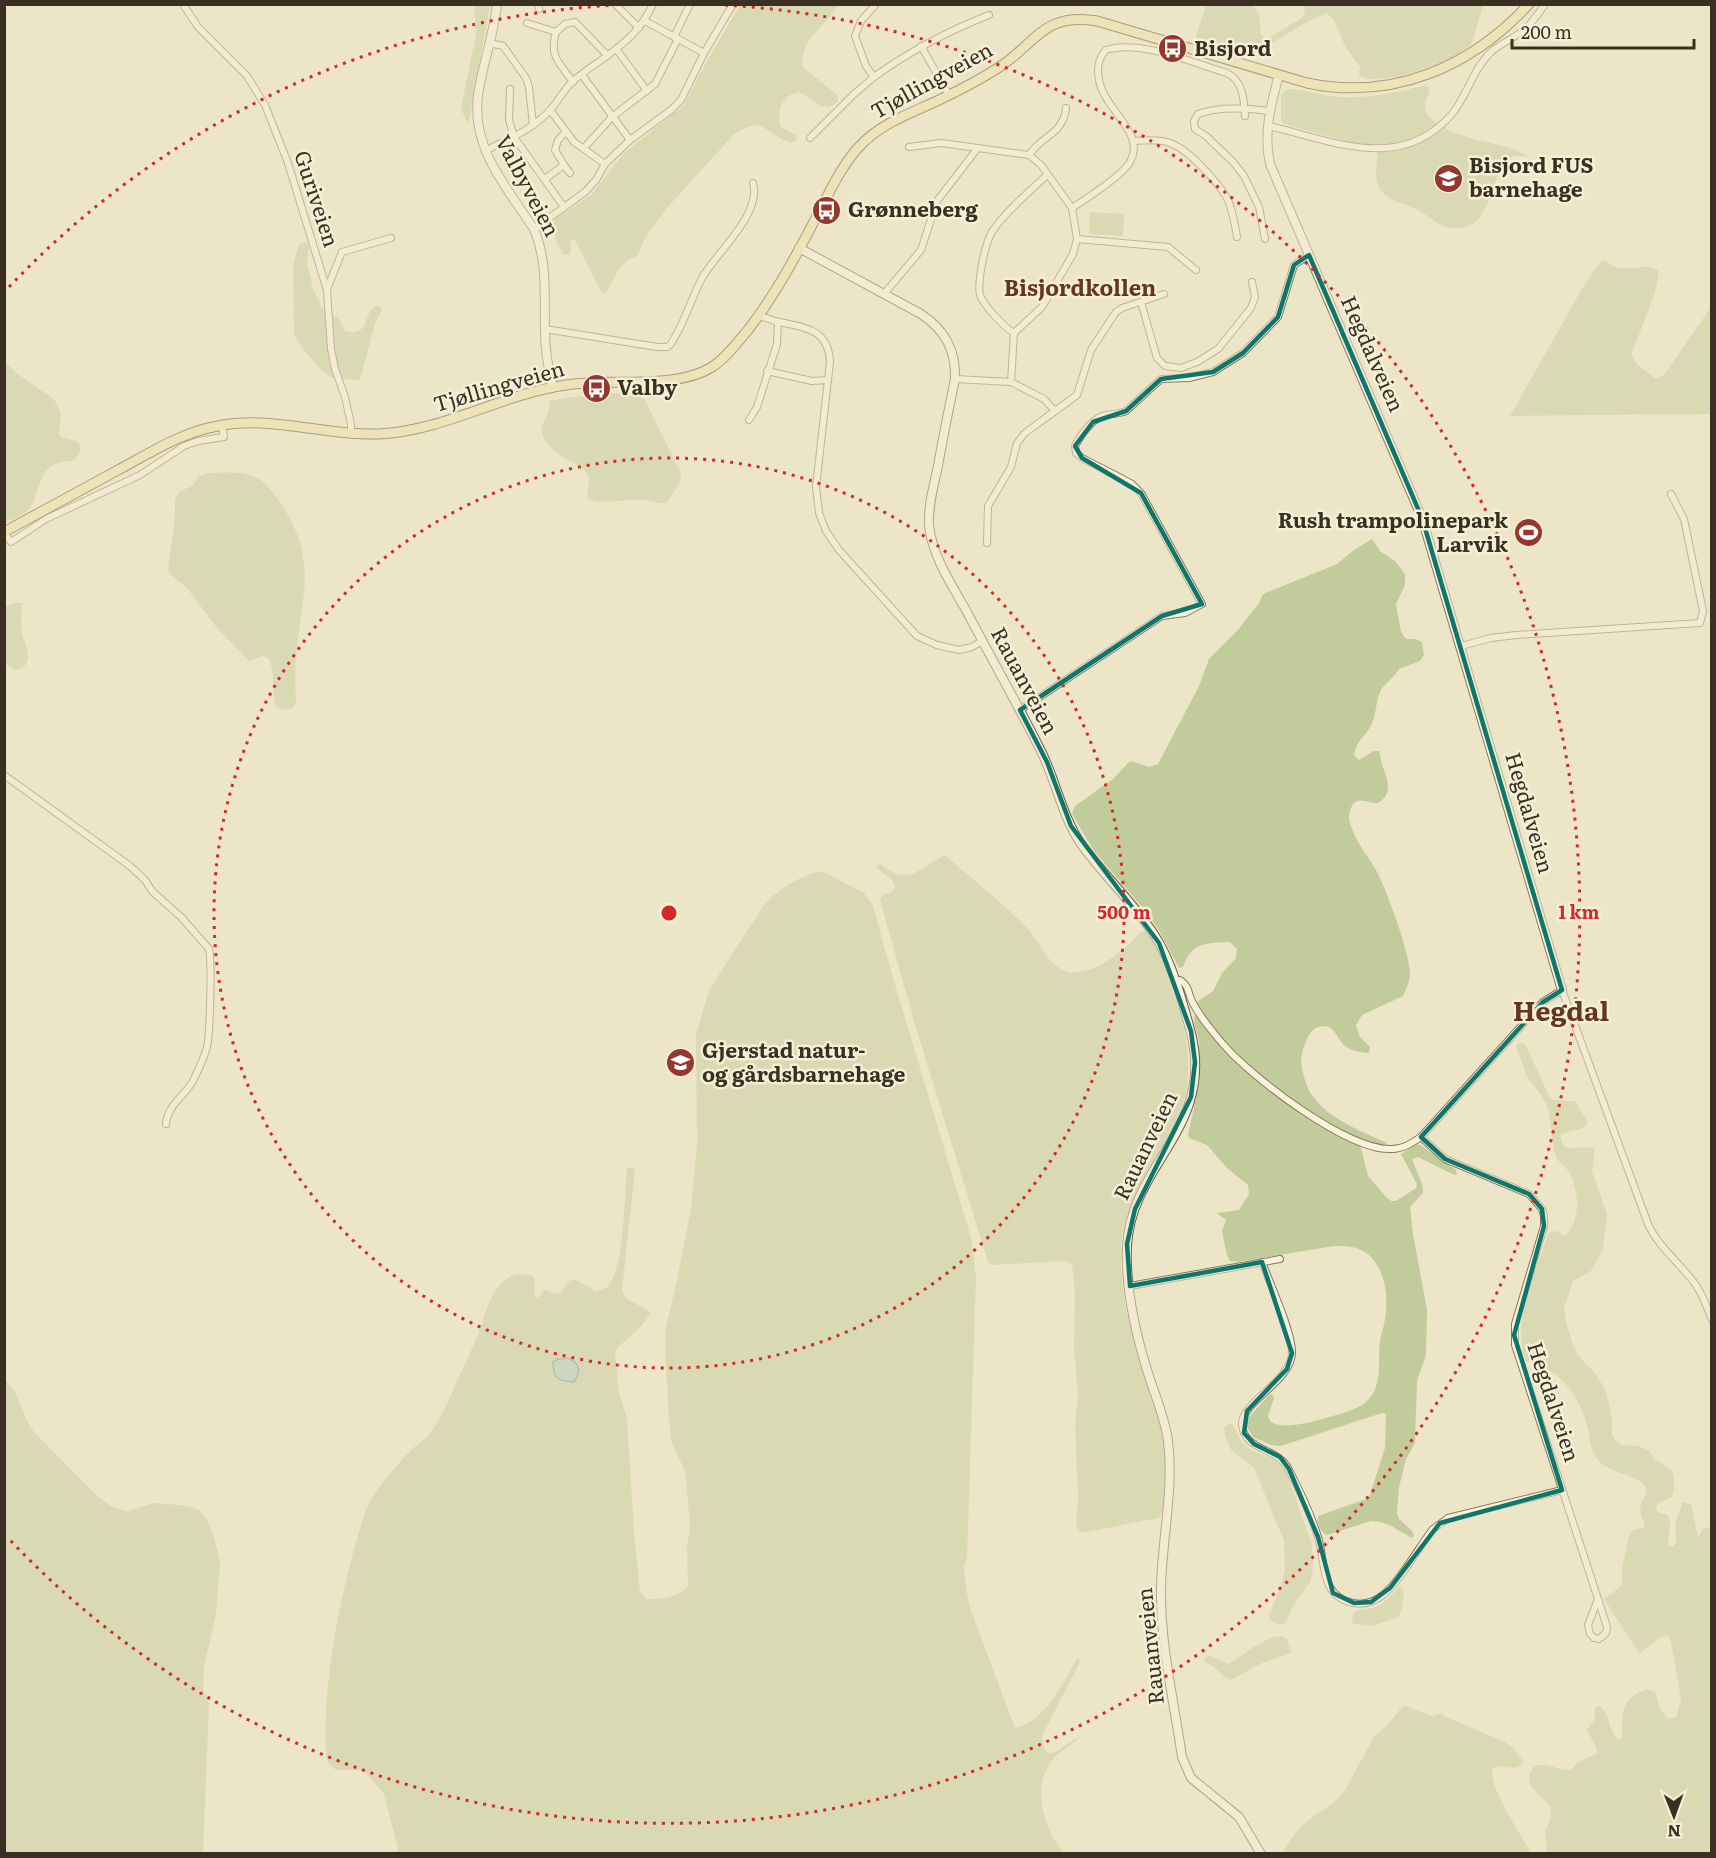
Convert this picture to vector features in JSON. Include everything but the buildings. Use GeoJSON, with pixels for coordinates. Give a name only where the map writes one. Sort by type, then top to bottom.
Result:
{"type":"FeatureCollection","features":[{"type":"Feature","properties":{"kind":"main road","name":"Tjøllingveien"},"geometry":{"type":"LineString","coordinates":[[4,532],[168,443],[201,430],[222,425],[242,422],[277,423],[351,433],[386,433],[420,428],[514,397],[553,387],[599,381],[671,380],[692,376],[708,369],[724,358],[759,315],[839,174],[859,147],[883,126],[949,95],[1001,66],[1045,28],[1059,21],[1074,19],[1097,21],[1307,83],[1339,87],[1375,87],[1413,79],[1448,67],[1481,48],[1508,26],[1529,4]]}},
{"type":"Feature","properties":{"kind":"main road","name":"Rauanveien"},"geometry":{"type":"LineString","coordinates":[[799,248],[921,314],[941,330],[952,352],[955,379],[930,506],[933,545],[1047,762],[1071,826],[1094,860],[1155,935],[1164,951],[1193,1044],[1194,1085],[1182,1123],[1142,1191],[1131,1219],[1127,1250],[1130,1286],[1142,1352],[1166,1429],[1168,1443],[1169,1482],[1161,1607],[1182,1756],[1186,1771],[1191,1778],[1239,1817],[1261,1854]]}},
{"type":"Feature","properties":{"kind":"street","name":"Guriveien"},"geometry":{"type":"LineString","coordinates":[[183,4],[198,27],[247,76],[265,105],[288,163],[327,290],[332,359],[345,397],[351,433]]}},
{"type":"Feature","properties":{"kind":"street","name":"Valbyveien"},"geometry":{"type":"LineString","coordinates":[[497,4],[477,104],[479,132],[485,151],[534,229],[544,258],[546,354],[553,387]]}},
{"type":"Feature","properties":{"kind":"street"},"geometry":{"type":"LineString","coordinates":[[615,4],[639,28]]}},
{"type":"Feature","properties":{"kind":"street"},"geometry":{"type":"LineString","coordinates":[[485,151],[514,137],[550,111],[573,82],[616,50],[639,28],[645,21],[652,4]]}},
{"type":"Feature","properties":{"kind":"street"},"geometry":{"type":"LineString","coordinates":[[584,148],[612,117],[655,84],[690,4]]}},
{"type":"Feature","properties":{"kind":"street"},"geometry":{"type":"LineString","coordinates":[[534,229],[585,192],[596,180],[605,164],[630,140],[681,100],[704,53],[733,4]]}},
{"type":"Feature","properties":{"kind":"street"},"geometry":{"type":"LineString","coordinates":[[874,76],[866,66],[855,36],[861,21],[876,4]]}},
{"type":"Feature","properties":{"kind":"street"},"geometry":{"type":"LineString","coordinates":[[1268,126],[1359,148],[1395,147],[1426,138],[1440,127],[1463,99],[1491,52],[1524,30],[1545,4]]}},
{"type":"Feature","properties":{"kind":"street"},"geometry":{"type":"LineString","coordinates":[[810,138],[874,76],[953,29],[989,15]]}},
{"type":"Feature","properties":{"kind":"street"},"geometry":{"type":"LineString","coordinates":[[645,21],[704,53]]}},
{"type":"Feature","properties":{"kind":"street"},"geometry":{"type":"LineString","coordinates":[[573,82],[553,53],[556,32],[565,24],[575,22],[607,55]]}},
{"type":"Feature","properties":{"kind":"street"},"geometry":{"type":"LineString","coordinates":[[527,23],[556,32]]}},
{"type":"Feature","properties":{"kind":"street"},"geometry":{"type":"LineString","coordinates":[[489,43],[503,46],[526,78],[529,87],[532,125]]}},
{"type":"Feature","properties":{"kind":"street"},"geometry":{"type":"LineString","coordinates":[[921,46],[949,95]]}},
{"type":"Feature","properties":{"kind":"street"},"geometry":{"type":"LineString","coordinates":[[1072,208],[1127,166],[1133,154],[1134,141],[1131,133],[1106,101],[1099,86],[1099,60],[1106,50],[1143,48],[1227,73],[1237,80],[1245,112]]}},
{"type":"Feature","properties":{"kind":"street"},"geometry":{"type":"LineString","coordinates":[[616,50],[647,91]]}},
{"type":"Feature","properties":{"kind":"street"},"geometry":{"type":"LineString","coordinates":[[582,75],[630,140]]}},
{"type":"Feature","properties":{"kind":"street","name":"Hegdalveien"},"geometry":{"type":"LineString","coordinates":[[1279,75],[1268,126],[1270,164],[1418,507],[1562,990],[1648,1224],[1654,1236],[1695,1283],[1712,1320]]}},
{"type":"Feature","properties":{"kind":"street"},"geometry":{"type":"LineString","coordinates":[[510,89],[508,111],[514,137],[564,207]]}},
{"type":"Feature","properties":{"kind":"street"},"geometry":{"type":"LineString","coordinates":[[1029,155],[1065,120],[1066,108]]}},
{"type":"Feature","properties":{"kind":"street"},"geometry":{"type":"LineString","coordinates":[[550,111],[574,142],[605,164]]}},
{"type":"Feature","properties":{"kind":"street"},"geometry":{"type":"LineString","coordinates":[[1265,239],[1259,207],[1244,176],[1206,136],[1198,132],[1194,125],[1195,117],[1201,112],[1270,111]]}},
{"type":"Feature","properties":{"kind":"street"},"geometry":{"type":"LineString","coordinates":[[566,132],[558,140],[555,150],[570,173]]}},
{"type":"Feature","properties":{"kind":"street"},"geometry":{"type":"LineString","coordinates":[[1134,141],[1165,141],[1179,147],[1192,158],[1224,194],[1232,212],[1237,237]]}},
{"type":"Feature","properties":{"kind":"street"},"geometry":{"type":"LineString","coordinates":[[909,147],[941,143],[1029,155],[1041,165],[1072,208],[1077,239],[1073,254],[1042,307],[1014,333],[1011,382]]}},
{"type":"Feature","properties":{"kind":"street"},"geometry":{"type":"LineString","coordinates":[[884,294],[921,250],[937,201],[977,149]]}},
{"type":"Feature","properties":{"kind":"street"},"geometry":{"type":"LineString","coordinates":[[545,179],[564,165]]}},
{"type":"Feature","properties":{"kind":"street"},"geometry":{"type":"LineString","coordinates":[[1014,333],[1007,329],[981,297],[980,284],[987,247],[994,228],[1047,175]]}},
{"type":"Feature","properties":{"kind":"street"},"geometry":{"type":"LineString","coordinates":[[545,329],[662,348],[670,345],[703,276],[736,235],[754,198],[753,183]]}},
{"type":"Feature","properties":{"kind":"street"},"geometry":{"type":"LineString","coordinates":[[327,290],[342,252],[391,237]]}},
{"type":"Feature","properties":{"kind":"street"},"geometry":{"type":"LineString","coordinates":[[1077,239],[1168,247],[1196,270]]}},
{"type":"Feature","properties":{"kind":"street"},"geometry":{"type":"LineString","coordinates":[[1020,710],[1162,616],[1185,613],[1202,604],[1141,494],[1132,484],[1082,458],[1076,453],[1076,446],[1087,429],[1098,419],[1126,411],[1161,378],[1189,378],[1213,372],[1243,353],[1278,318],[1294,265],[1309,255]]}},
{"type":"Feature","properties":{"kind":"street"},"geometry":{"type":"LineString","coordinates":[[1141,302],[1157,358],[1165,366],[1181,368],[1197,362],[1218,348],[1251,308],[1255,297],[1252,282]]}},
{"type":"Feature","properties":{"kind":"street"},"geometry":{"type":"LineString","coordinates":[[987,543],[988,506],[1011,467],[1017,443],[1025,433],[1077,395],[1090,350],[1111,318],[1122,308],[1164,294]]}},
{"type":"Feature","properties":{"kind":"street"},"geometry":{"type":"LineString","coordinates":[[759,315],[810,329],[824,340],[830,355],[816,487],[819,513],[826,531],[846,558],[917,636],[937,645],[958,650],[972,647],[982,641]]}},
{"type":"Feature","properties":{"kind":"street"},"geometry":{"type":"LineString","coordinates":[[749,420],[757,407],[779,337],[778,322]]}},
{"type":"Feature","properties":{"kind":"street"},"geometry":{"type":"LineString","coordinates":[[767,371],[812,381],[828,380]]}},
{"type":"Feature","properties":{"kind":"street"},"geometry":{"type":"LineString","coordinates":[[955,379],[1011,382],[1044,399],[1055,411]]}},
{"type":"Feature","properties":{"kind":"street","name":"Tjøllingveien"},"geometry":{"type":"LineString","coordinates":[[4,532],[10,542],[46,519],[131,479],[184,446],[198,441],[224,437],[222,425]]}},
{"type":"Feature","properties":{"kind":"street"},"geometry":{"type":"LineString","coordinates":[[1461,646],[1516,634],[1700,623],[1703,611],[1684,519],[1671,494]]}},
{"type":"Feature","properties":{"kind":"street"},"geometry":{"type":"LineString","coordinates":[[4,775],[130,866],[145,880],[152,891],[182,918],[209,949],[207,1045],[197,1074],[189,1088],[171,1106],[166,1124]]}},
{"type":"Feature","properties":{"kind":"street"},"geometry":{"type":"LineString","coordinates":[[1175,982],[1180,980],[1185,982],[1193,1005],[1222,1044],[1245,1068],[1346,1138],[1378,1148],[1393,1149],[1409,1145],[1421,1137],[1543,1002],[1562,990]]}},
{"type":"Feature","properties":{"kind":"street","name":"Hegdalveien"},"geometry":{"type":"LineString","coordinates":[[1421,1137],[1445,1159],[1529,1194],[1542,1209],[1544,1227],[1515,1324],[1514,1335],[1517,1352],[1562,1490],[1598,1599],[1607,1627],[1606,1633],[1599,1639],[1590,1634],[1588,1625],[1598,1599]]}},
{"type":"Feature","properties":{"kind":"street"},"geometry":{"type":"LineString","coordinates":[[1130,1286],[1280,1259]]}},
{"type":"Feature","properties":{"kind":"street","name":"Hegdalveien"},"geometry":{"type":"LineString","coordinates":[[1262,1262],[1289,1336],[1292,1353],[1287,1369],[1247,1411],[1242,1428],[1249,1441],[1280,1457],[1289,1469],[1318,1537],[1324,1575],[1333,1593],[1354,1604],[1371,1602],[1381,1597],[1390,1588],[1432,1530],[1448,1518],[1562,1490]]}},
{"type":"Feature","properties":{"kind":"highlighted area"},"geometry":{"type":"Polygon","coordinates":[[[1309,255],[1422,518],[1562,990],[1543,1002],[1421,1137],[1445,1159],[1529,1194],[1542,1209],[1544,1226],[1514,1335],[1562,1490],[1440,1523],[1390,1588],[1371,1602],[1354,1603],[1333,1593],[1318,1537],[1289,1469],[1280,1457],[1254,1444],[1244,1433],[1247,1411],[1287,1369],[1292,1353],[1262,1262],[1130,1286],[1127,1244],[1135,1209],[1191,1097],[1195,1062],[1191,1031],[1159,943],[1071,826],[1047,762],[1020,710],[1162,616],[1202,604],[1141,493],[1082,458],[1075,446],[1093,422],[1126,411],[1161,379],[1213,372],[1243,353],[1278,317],[1294,265],[1309,255]]]}},
{"type":"Feature","properties":{"kind":"green space"},"geometry":{"type":"Polygon","coordinates":[[[474,5],[490,5],[470,118],[467,123],[461,108],[476,35],[474,5]]]}},
{"type":"Feature","properties":{"kind":"green space"},"geometry":{"type":"Polygon","coordinates":[[[740,5],[838,5],[809,41],[803,57],[803,67],[837,95],[838,101],[828,107],[823,107],[798,92],[787,97],[781,105],[779,116],[781,127],[796,135],[797,140],[791,143],[759,126],[744,128],[734,134],[666,209],[645,238],[638,255],[619,269],[604,294],[575,240],[570,240],[569,255],[564,255],[556,241],[553,222],[591,195],[624,153],[684,105],[740,5]]]}},
{"type":"Feature","properties":{"kind":"green space"},"geometry":{"type":"Polygon","coordinates":[[[1206,5],[1253,5],[1259,14],[1261,35],[1267,39],[1302,18],[1305,12],[1304,5],[1483,5],[1471,44],[1463,51],[1417,71],[1383,79],[1369,79],[1359,76],[1360,67],[1345,46],[1334,20],[1327,13],[1286,35],[1262,50],[1254,58],[1197,40],[1196,36],[1206,5]]]}},
{"type":"Feature","properties":{"kind":"green space"},"geometry":{"type":"Polygon","coordinates":[[[1426,85],[1430,90],[1425,108],[1436,123],[1459,134],[1530,156],[1514,156],[1504,165],[1498,174],[1485,208],[1471,225],[1459,228],[1445,227],[1418,210],[1397,202],[1385,194],[1377,183],[1377,150],[1372,145],[1352,143],[1284,124],[1281,121],[1281,95],[1288,89],[1330,96],[1355,97],[1391,93],[1426,85]]]}},
{"type":"Feature","properties":{"kind":"green space"},"geometry":{"type":"Polygon","coordinates":[[[1090,212],[1124,214],[1123,236],[1089,234],[1090,212]]]}},
{"type":"Feature","properties":{"kind":"green space"},"geometry":{"type":"Polygon","coordinates":[[[305,242],[309,245],[307,263],[313,289],[322,308],[339,318],[345,331],[359,331],[363,328],[372,309],[377,305],[382,309],[375,324],[360,380],[331,377],[326,374],[310,357],[294,333],[293,265],[299,244],[305,242]]]}},
{"type":"Feature","properties":{"kind":"green space"},"geometry":{"type":"Polygon","coordinates":[[[1602,260],[1619,268],[1651,267],[1659,271],[1655,293],[1631,355],[1637,364],[1656,379],[1664,375],[1711,307],[1711,414],[1510,416],[1583,287],[1602,260]]]}},
{"type":"Feature","properties":{"kind":"green space"},"geometry":{"type":"Polygon","coordinates":[[[5,362],[19,375],[54,399],[61,413],[59,435],[77,441],[80,445],[80,452],[74,460],[60,462],[50,467],[43,476],[30,508],[5,523],[5,362]]]}},
{"type":"Feature","properties":{"kind":"green space"},"geometry":{"type":"Polygon","coordinates":[[[610,393],[637,393],[644,398],[681,474],[680,482],[667,503],[646,500],[604,502],[591,500],[587,496],[589,478],[584,470],[550,448],[545,440],[541,429],[549,410],[549,401],[610,393]]]}},
{"type":"Feature","properties":{"kind":"green space"},"geometry":{"type":"Polygon","coordinates":[[[207,473],[244,474],[263,482],[279,501],[299,541],[304,559],[305,577],[295,663],[296,703],[293,708],[285,710],[276,705],[272,670],[268,658],[263,656],[249,661],[217,628],[187,588],[171,575],[168,569],[175,518],[175,500],[180,491],[193,486],[198,477],[207,473]]]}},
{"type":"Feature","properties":{"kind":"green space"},"geometry":{"type":"Polygon","coordinates":[[[1372,539],[1380,551],[1395,561],[1405,574],[1405,585],[1396,604],[1401,632],[1406,639],[1422,642],[1424,655],[1420,661],[1399,669],[1381,690],[1372,723],[1355,750],[1354,755],[1359,760],[1374,751],[1379,751],[1388,782],[1386,796],[1378,803],[1356,801],[1349,812],[1349,817],[1356,838],[1386,891],[1402,937],[1410,977],[1403,996],[1362,1015],[1356,1025],[1360,1037],[1370,1047],[1369,1053],[1349,1048],[1343,1044],[1333,1030],[1323,1026],[1316,1028],[1309,1035],[1301,1062],[1310,1092],[1318,1102],[1339,1119],[1387,1143],[1365,1143],[1361,1148],[1368,1176],[1391,1201],[1396,1201],[1416,1188],[1417,1184],[1401,1154],[1417,1144],[1455,1169],[1457,1173],[1457,1175],[1452,1174],[1418,1157],[1412,1159],[1422,1184],[1423,1193],[1410,1207],[1427,1310],[1426,1355],[1417,1381],[1415,1443],[1406,1459],[1399,1487],[1397,1513],[1399,1519],[1412,1531],[1414,1536],[1412,1538],[1387,1524],[1376,1521],[1327,1535],[1322,1532],[1319,1524],[1318,1516],[1369,1498],[1385,1448],[1386,1414],[1382,1413],[1280,1446],[1271,1445],[1253,1437],[1247,1427],[1249,1417],[1272,1394],[1274,1398],[1268,1416],[1271,1422],[1287,1426],[1327,1418],[1349,1411],[1366,1402],[1378,1381],[1380,1341],[1386,1309],[1383,1278],[1379,1268],[1366,1253],[1348,1246],[1334,1246],[1237,1262],[1230,1261],[1222,1231],[1226,1220],[1217,1213],[1239,1210],[1249,1194],[1248,1185],[1227,1168],[1207,1145],[1189,1138],[1188,1135],[1200,1079],[1199,1042],[1194,1022],[1197,1002],[1213,991],[1222,973],[1236,958],[1237,949],[1230,942],[1200,946],[1195,948],[1183,967],[1179,968],[1147,913],[1094,851],[1072,814],[1075,806],[1113,779],[1128,763],[1132,761],[1149,767],[1158,764],[1199,686],[1209,659],[1237,631],[1259,603],[1263,594],[1337,564],[1372,539]]]}},
{"type":"Feature","properties":{"kind":"green space"},"geometry":{"type":"Polygon","coordinates":[[[22,603],[21,628],[28,653],[27,663],[18,670],[4,662],[5,607],[22,603]]]}},
{"type":"Feature","properties":{"kind":"green space"},"geometry":{"type":"Polygon","coordinates":[[[946,856],[1017,918],[1030,931],[1050,960],[1064,971],[1088,970],[1100,965],[1123,949],[1140,932],[1145,931],[1159,954],[1175,997],[1188,1052],[1186,1094],[1174,1128],[1135,1195],[1123,1233],[1121,1257],[1123,1292],[1136,1351],[1156,1409],[1164,1443],[1164,1500],[1159,1518],[1081,1533],[1076,1525],[1078,1497],[1075,1424],[1078,1394],[1074,1350],[1075,1292],[1072,1265],[1066,1261],[991,1265],[988,1262],[916,1028],[880,900],[884,894],[891,893],[895,887],[892,880],[877,866],[880,864],[898,874],[912,874],[946,856]]]}},
{"type":"Feature","properties":{"kind":"green space"},"geometry":{"type":"Polygon","coordinates":[[[822,871],[864,893],[873,906],[972,1241],[976,1278],[965,1581],[969,1605],[1015,1728],[1025,1725],[1044,1710],[1077,1659],[1081,1660],[1042,1736],[1044,1749],[1049,1754],[1083,1734],[1054,1758],[1047,1769],[1041,1793],[1046,1820],[1064,1853],[385,1853],[397,1851],[398,1848],[384,1794],[363,1770],[336,1770],[328,1763],[326,1757],[327,1698],[335,1635],[348,1573],[364,1516],[372,1498],[384,1481],[411,1450],[429,1435],[439,1420],[490,1302],[502,1283],[520,1274],[533,1276],[534,1294],[538,1298],[545,1290],[561,1293],[569,1281],[574,1279],[596,1291],[608,1287],[614,1276],[621,1247],[627,1169],[630,1167],[635,1169],[622,1291],[627,1299],[649,1311],[650,1314],[641,1327],[615,1352],[619,1393],[627,1418],[640,1591],[646,1599],[657,1599],[680,1593],[688,1586],[687,1546],[690,1527],[686,1479],[684,1469],[672,1444],[665,1343],[666,1327],[691,1209],[697,1144],[696,1035],[709,990],[764,905],[790,884],[822,871]]]}},
{"type":"Feature","properties":{"kind":"green space"},"geometry":{"type":"Polygon","coordinates":[[[1518,1043],[1526,1046],[1550,1098],[1575,1101],[1588,1122],[1583,1128],[1561,1135],[1561,1140],[1565,1147],[1595,1149],[1592,1171],[1607,1214],[1603,1249],[1591,1271],[1573,1281],[1564,1309],[1574,1348],[1595,1373],[1606,1391],[1612,1419],[1612,1436],[1623,1445],[1638,1446],[1650,1451],[1653,1458],[1672,1471],[1674,1485],[1671,1498],[1657,1503],[1656,1509],[1659,1513],[1667,1514],[1669,1518],[1669,1546],[1673,1547],[1676,1542],[1675,1523],[1683,1502],[1691,1504],[1698,1537],[1704,1528],[1711,1527],[1711,1853],[1542,1853],[1547,1851],[1545,1833],[1551,1816],[1550,1806],[1529,1782],[1533,1768],[1543,1765],[1571,1770],[1578,1762],[1596,1754],[1597,1749],[1587,1730],[1595,1719],[1595,1708],[1599,1706],[1606,1713],[1615,1737],[1619,1740],[1622,1738],[1624,1708],[1627,1702],[1638,1693],[1647,1689],[1656,1693],[1660,1709],[1668,1719],[1676,1717],[1681,1699],[1668,1635],[1659,1638],[1639,1653],[1604,1599],[1620,1587],[1622,1582],[1622,1569],[1629,1536],[1632,1531],[1645,1527],[1640,1510],[1646,1488],[1638,1480],[1603,1465],[1598,1460],[1592,1449],[1582,1410],[1573,1393],[1553,1372],[1526,1361],[1522,1346],[1522,1315],[1547,1237],[1549,1232],[1556,1231],[1564,1236],[1570,1230],[1574,1222],[1577,1203],[1570,1175],[1556,1157],[1546,1104],[1526,1074],[1516,1048],[1518,1043]]]}},
{"type":"Feature","properties":{"kind":"green space"},"geometry":{"type":"Polygon","coordinates":[[[4,1379],[15,1392],[26,1419],[35,1433],[97,1496],[112,1507],[128,1511],[154,1503],[180,1505],[198,1509],[206,1517],[220,1561],[216,1615],[204,1666],[203,1688],[209,1704],[203,1853],[5,1853],[4,1379]]]}},
{"type":"Feature","properties":{"kind":"green space"},"geometry":{"type":"Polygon","coordinates":[[[1231,1423],[1244,1445],[1273,1460],[1286,1471],[1312,1545],[1313,1569],[1310,1582],[1292,1608],[1285,1624],[1280,1625],[1271,1621],[1269,1616],[1285,1569],[1284,1541],[1254,1468],[1231,1450],[1224,1427],[1231,1423]]]}},
{"type":"Feature","properties":{"kind":"green space"},"geometry":{"type":"Polygon","coordinates":[[[1401,1586],[1403,1597],[1399,1617],[1372,1626],[1352,1623],[1353,1614],[1357,1610],[1378,1606],[1401,1586]]]}},
{"type":"Feature","properties":{"kind":"green space"},"geometry":{"type":"Polygon","coordinates":[[[1282,1636],[1287,1639],[1291,1653],[1262,1663],[1231,1680],[1204,1662],[1208,1655],[1229,1664],[1255,1646],[1273,1637],[1282,1636]]]}},
{"type":"Feature","properties":{"kind":"green space"},"geometry":{"type":"Polygon","coordinates":[[[1405,1706],[1433,1716],[1443,1713],[1444,1716],[1505,1742],[1514,1749],[1524,1762],[1513,1768],[1497,1766],[1492,1774],[1505,1808],[1530,1851],[1535,1853],[1282,1853],[1295,1833],[1306,1822],[1334,1802],[1345,1790],[1374,1737],[1405,1706]]]}},
{"type":"Feature","properties":{"kind":"water"},"geometry":{"type":"Polygon","coordinates":[[[568,1358],[575,1362],[579,1369],[574,1382],[560,1380],[554,1372],[553,1362],[568,1358]]]}},
{"type":"Feature","properties":{"kind":"place","name":"Bisjord"},"geometry":{"type":"Point","coordinates":[1173,49]}},
{"type":"Feature","properties":{"kind":"place","name":"Bisjord FUS barnehage"},"geometry":{"type":"Point","coordinates":[1448,178]}},
{"type":"Feature","properties":{"kind":"place","name":"Grønneberg"},"geometry":{"type":"Point","coordinates":[827,210]}},
{"type":"Feature","properties":{"kind":"place","name":"Valby"},"geometry":{"type":"Point","coordinates":[596,388]}},
{"type":"Feature","properties":{"kind":"place","name":"Rush trampolinepark Larvik"},"geometry":{"type":"Point","coordinates":[1529,533]}},
{"type":"Feature","properties":{"kind":"place","name":"Gjerstad natur- og gårdsbarnehage"},"geometry":{"type":"Point","coordinates":[681,1063]}},
{"type":"Feature","properties":{"kind":"district","name":"Bisjordkollen"},"geometry":{"type":"Point","coordinates":[1080,288]}},
{"type":"Feature","properties":{"kind":"district","name":"Hegdal"},"geometry":{"type":"Point","coordinates":[1561,1012]}}]}
